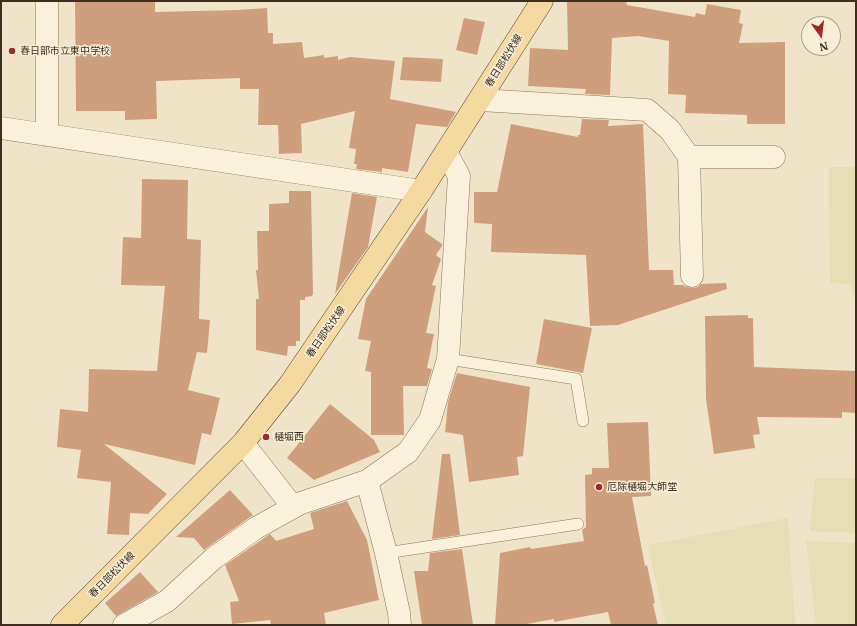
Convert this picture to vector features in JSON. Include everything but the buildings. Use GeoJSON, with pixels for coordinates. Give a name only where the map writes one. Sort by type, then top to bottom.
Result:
{"type":"FeatureCollection","features":[{"type":"Feature","properties":{"kind":"main road","name":"春日部松伏線"},"geometry":{"type":"LineString","coordinates":[[62,625],[243,443],[290,384],[421,191],[542,1]]}},
{"type":"Feature","properties":{"kind":"street"},"geometry":{"type":"LineString","coordinates":[[47,1],[47,135]]}},
{"type":"Feature","properties":{"kind":"street"},"geometry":{"type":"LineString","coordinates":[[480,100],[648,110],[670,130],[689,157],[692,276]]}},
{"type":"Feature","properties":{"kind":"street"},"geometry":{"type":"LineString","coordinates":[[1,128],[421,191]]}},
{"type":"Feature","properties":{"kind":"street"},"geometry":{"type":"LineString","coordinates":[[124,625],[167,601],[214,558],[256,528],[301,503],[367,481],[408,452],[430,420],[448,359],[460,176],[446,152]]}},
{"type":"Feature","properties":{"kind":"street"},"geometry":{"type":"LineString","coordinates":[[689,157],[774,158]]}},
{"type":"Feature","properties":{"kind":"street"},"geometry":{"type":"LineString","coordinates":[[243,443],[293,507]]}},
{"type":"Feature","properties":{"kind":"street"},"geometry":{"type":"LineString","coordinates":[[367,481],[386,553],[399,613],[400,625]]}},
{"type":"Feature","properties":{"kind":"lane"},"geometry":{"type":"LineString","coordinates":[[448,359],[576,379],[584,421]]}},
{"type":"Feature","properties":{"kind":"lane"},"geometry":{"type":"LineString","coordinates":[[386,553],[578,524]]}},
{"type":"Feature","properties":{"kind":"shaded area"},"geometry":{"type":"Polygon","coordinates":[[[829,167],[856,167],[856,295],[852,295],[851,284],[830,283],[829,167]]]}},
{"type":"Feature","properties":{"kind":"shaded area"},"geometry":{"type":"Polygon","coordinates":[[[815,478],[856,478],[856,533],[810,531],[815,478]]]}},
{"type":"Feature","properties":{"kind":"shaded area"},"geometry":{"type":"Polygon","coordinates":[[[788,518],[795,625],[666,625],[648,545],[788,518]]]}},
{"type":"Feature","properties":{"kind":"shaded area"},"geometry":{"type":"Polygon","coordinates":[[[806,541],[856,543],[856,625],[816,625],[806,541]]]}},
{"type":"Feature","properties":{"kind":"place","name":"春日部市立東中学校"},"geometry":{"type":"Point","coordinates":[12,51]}},
{"type":"Feature","properties":{"kind":"place","name":"樋堀西"},"geometry":{"type":"Point","coordinates":[266,437]}},
{"type":"Feature","properties":{"kind":"place","name":"厄除樋堀大師堂"},"geometry":{"type":"Point","coordinates":[599,487]}}]}
